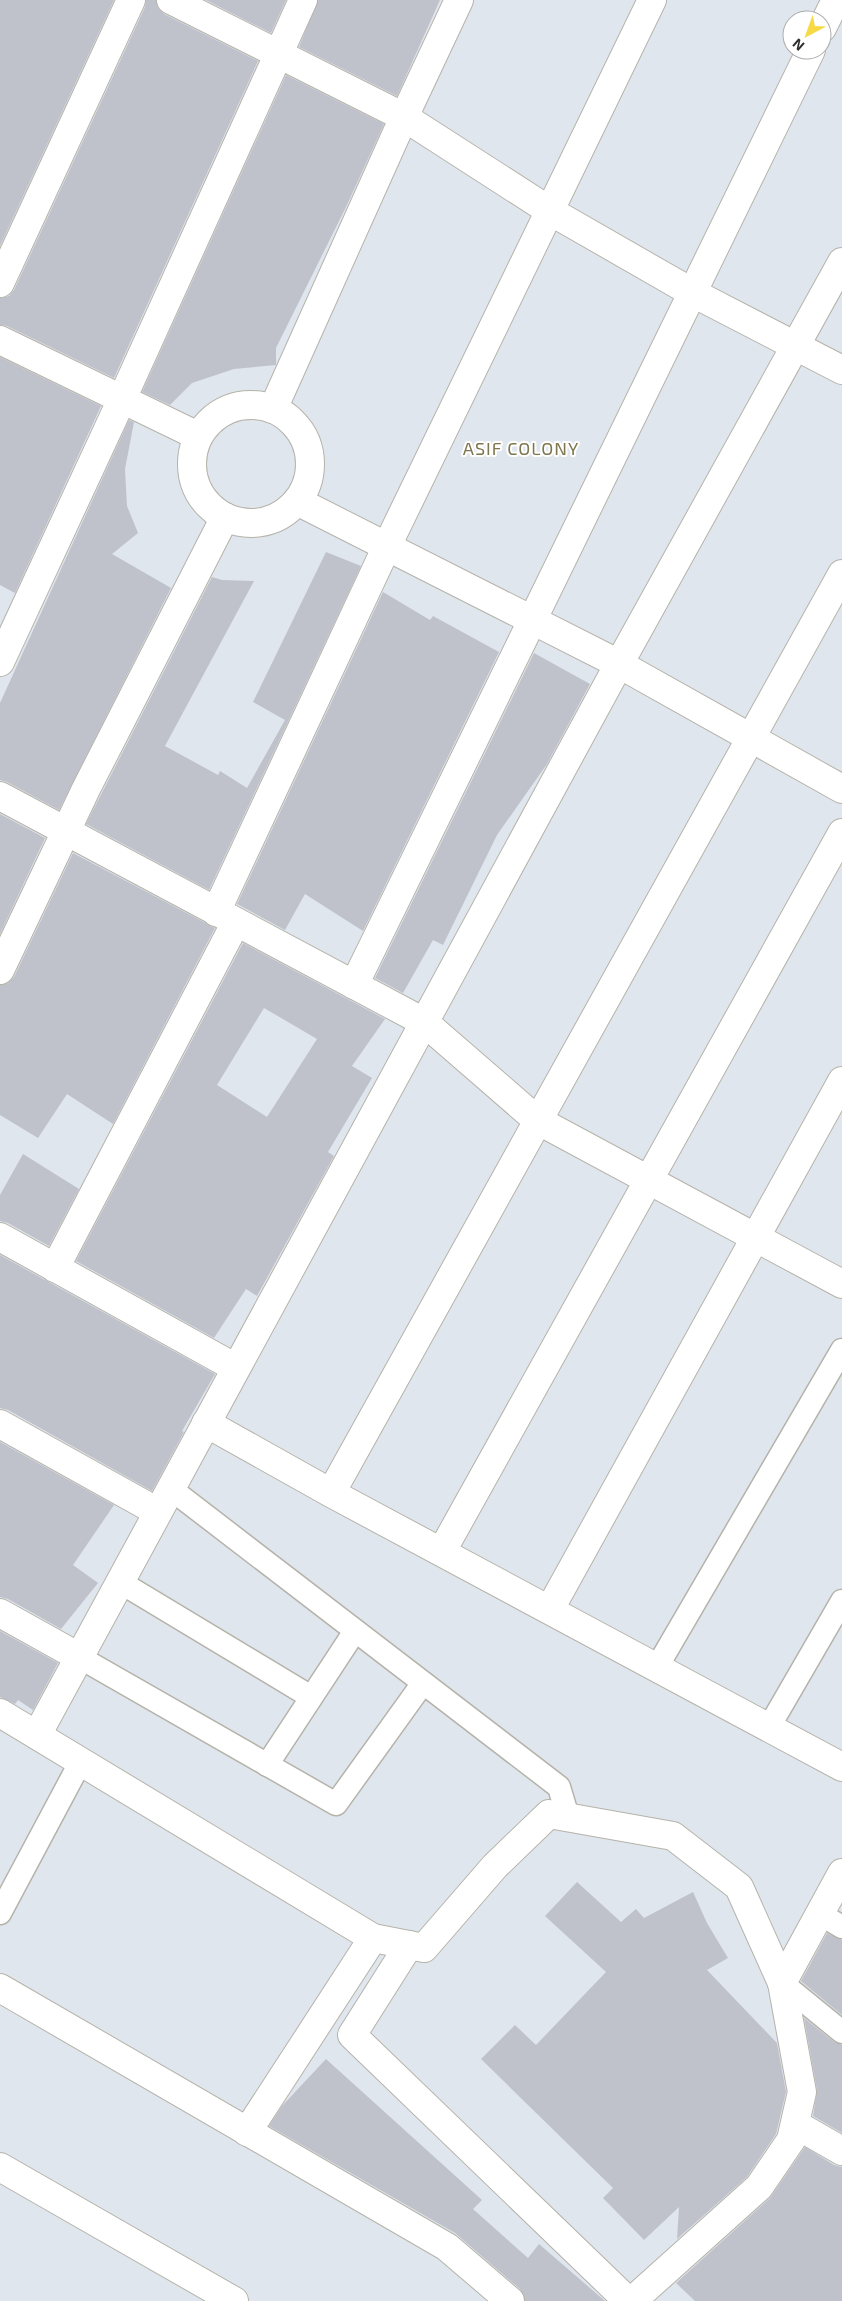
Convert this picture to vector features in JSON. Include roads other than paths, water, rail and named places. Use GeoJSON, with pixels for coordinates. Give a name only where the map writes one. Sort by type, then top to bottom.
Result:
{"type":"FeatureCollection","features":[{"type":"Feature","properties":{"kind":"street"},"geometry":{"type":"LineString","coordinates":[[0,283],[131,0]]}},
{"type":"Feature","properties":{"kind":"street"},"geometry":{"type":"LineString","coordinates":[[171,0],[404,117],[550,211],[693,292],[842,370]]}},
{"type":"Feature","properties":{"kind":"street"},"geometry":{"type":"LineString","coordinates":[[0,662],[303,0]]}},
{"type":"Feature","properties":{"kind":"street"},"geometry":{"type":"LineString","coordinates":[[273,409],[404,117],[459,0]]}},
{"type":"Feature","properties":{"kind":"street"},"geometry":{"type":"LineString","coordinates":[[55,1268],[226,917],[387,546],[652,0]]}},
{"type":"Feature","properties":{"kind":"street"},"geometry":{"type":"LineString","coordinates":[[354,985],[806,60]]}},
{"type":"Feature","properties":{"kind":"street"},"geometry":{"type":"LineString","coordinates":[[37,1735],[619,664],[842,262]]}},
{"type":"Feature","properties":{"kind":"street"},"geometry":{"type":"LineString","coordinates":[[0,340],[198,436]]}},
{"type":"Feature","properties":{"kind":"street"},"geometry":{"type":"LineString","coordinates":[[253,404],[273,409],[297,427],[307,445],[310,466],[307,483],[297,501],[282,515],[269,521],[249,524],[226,517],[216,512],[202,497],[193,478],[191,458],[198,436],[211,420],[229,409],[253,404]]}},
{"type":"Feature","properties":{"kind":"street"},"geometry":{"type":"LineString","coordinates":[[297,501],[619,664],[842,790]]}},
{"type":"Feature","properties":{"kind":"street"},"geometry":{"type":"LineString","coordinates":[[0,970],[66,832],[226,517]]}},
{"type":"Feature","properties":{"kind":"street"},"geometry":{"type":"LineString","coordinates":[[331,1492],[842,574]]}},
{"type":"Feature","properties":{"kind":"street"},"geometry":{"type":"LineString","coordinates":[[0,796],[424,1022],[538,1120],[842,1284]]}},
{"type":"Feature","properties":{"kind":"street"},"geometry":{"type":"LineString","coordinates":[[442,1551],[842,833]]}},
{"type":"Feature","properties":{"kind":"street"},"geometry":{"type":"LineString","coordinates":[[550,1609],[842,1081]]}},
{"type":"Feature","properties":{"kind":"street"},"geometry":{"type":"LineString","coordinates":[[0,1237],[236,1368]]}},
{"type":"Feature","properties":{"kind":"street"},"geometry":{"type":"LineString","coordinates":[[206,1423],[842,1767]]}},
{"type":"Feature","properties":{"kind":"street"},"geometry":{"type":"LineString","coordinates":[[0,1424],[165,1500]]}},
{"type":"Feature","properties":{"kind":"street"},"geometry":{"type":"LineString","coordinates":[[0,1612],[79,1657]]}},
{"type":"Feature","properties":{"kind":"street"},"geometry":{"type":"LineString","coordinates":[[0,1713],[373,1938],[424,1948],[495,1866],[549,1814],[673,1836],[739,1887],[782,1984],[802,2092],[792,2140],[759,2187],[632,2301]]}},
{"type":"Feature","properties":{"kind":"street"},"geometry":{"type":"LineString","coordinates":[[782,1984],[831,1921],[842,1873]]}},
{"type":"Feature","properties":{"kind":"street"},"geometry":{"type":"LineString","coordinates":[[247,2132],[373,1938]]}},
{"type":"Feature","properties":{"kind":"street"},"geometry":{"type":"LineString","coordinates":[[410,1945],[352,2035],[628,2301]]}},
{"type":"Feature","properties":{"kind":"street"},"geometry":{"type":"LineString","coordinates":[[0,1988],[447,2246],[510,2301]]}},
{"type":"Feature","properties":{"kind":"street"},"geometry":{"type":"LineString","coordinates":[[795,2124],[842,2151]]}},
{"type":"Feature","properties":{"kind":"street"},"geometry":{"type":"LineString","coordinates":[[0,2167],[234,2301]]}},
{"type":"Feature","properties":{"kind":"lane"},"geometry":{"type":"LineString","coordinates":[[658,1667],[842,1350]]}},
{"type":"Feature","properties":{"kind":"lane"},"geometry":{"type":"LineString","coordinates":[[165,1500],[356,1631],[559,1787],[568,1817]]}},
{"type":"Feature","properties":{"kind":"lane"},"geometry":{"type":"LineString","coordinates":[[120,1582],[312,1697]]}},
{"type":"Feature","properties":{"kind":"lane"},"geometry":{"type":"LineString","coordinates":[[769,1727],[842,1601]]}},
{"type":"Feature","properties":{"kind":"lane"},"geometry":{"type":"LineString","coordinates":[[267,1765],[356,1631]]}},
{"type":"Feature","properties":{"kind":"lane"},"geometry":{"type":"LineString","coordinates":[[79,1657],[336,1804],[423,1683]]}},
{"type":"Feature","properties":{"kind":"lane"},"geometry":{"type":"LineString","coordinates":[[0,1913],[81,1762]]}},
{"type":"Feature","properties":{"kind":"lane"},"geometry":{"type":"LineString","coordinates":[[782,1984],[842,2032]]}},
{"type":"Feature","properties":{"kind":"district","name":"ASIF COLONY"},"geometry":{"type":"Point","coordinates":[521,448]}}]}
